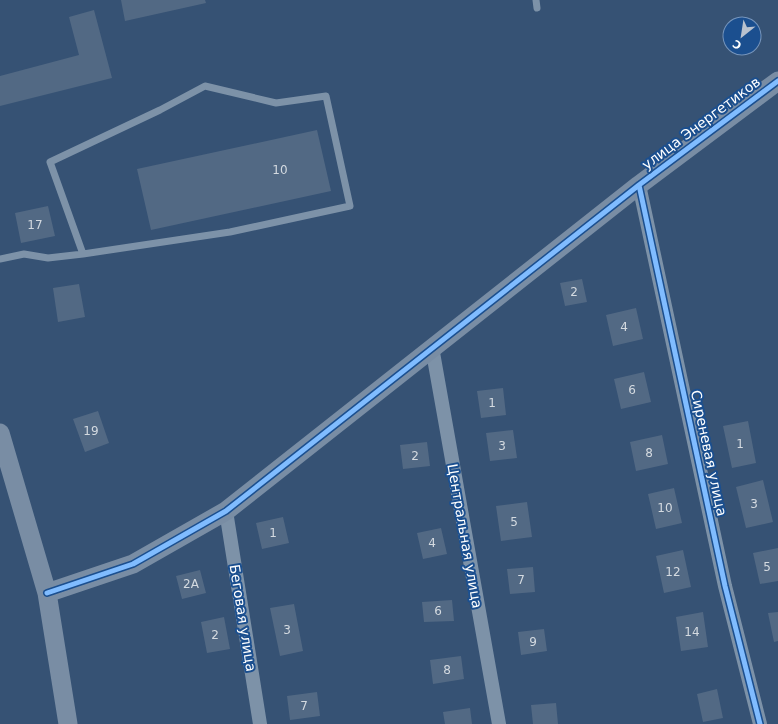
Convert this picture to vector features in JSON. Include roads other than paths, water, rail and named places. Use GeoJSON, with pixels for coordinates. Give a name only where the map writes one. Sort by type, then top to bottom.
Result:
{"type":"FeatureCollection","features":[{"type":"Feature","properties":{"kind":"street","name":"улица Энергетиков"},"geometry":{"type":"LineString","coordinates":[[47,593],[133,564],[226,511],[639,185],[778,81]]}},
{"type":"Feature","properties":{"kind":"street","name":"Сиреневая улица"},"geometry":{"type":"LineString","coordinates":[[639,185],[725,586],[760,724]]}},
{"type":"Feature","properties":{"kind":"street","name":"Центральная улица"},"geometry":{"type":"LineString","coordinates":[[432,347],[499,724]]}},
{"type":"Feature","properties":{"kind":"street"},"geometry":{"type":"LineString","coordinates":[[0,433],[47,593],[68,724]]}},
{"type":"Feature","properties":{"kind":"street","name":"Беговая улица"},"geometry":{"type":"LineString","coordinates":[[226,511],[260,724]]}},
{"type":"Feature","properties":{"kind":"lane"},"geometry":{"type":"LineString","coordinates":[[536,0],[538,8]]}},
{"type":"Feature","properties":{"kind":"lane"},"geometry":{"type":"LineString","coordinates":[[0,259],[24,254],[48,258],[83,254],[230,232],[350,206],[326,96],[276,103],[205,86],[160,110],[50,162],[83,254]]}}]}
